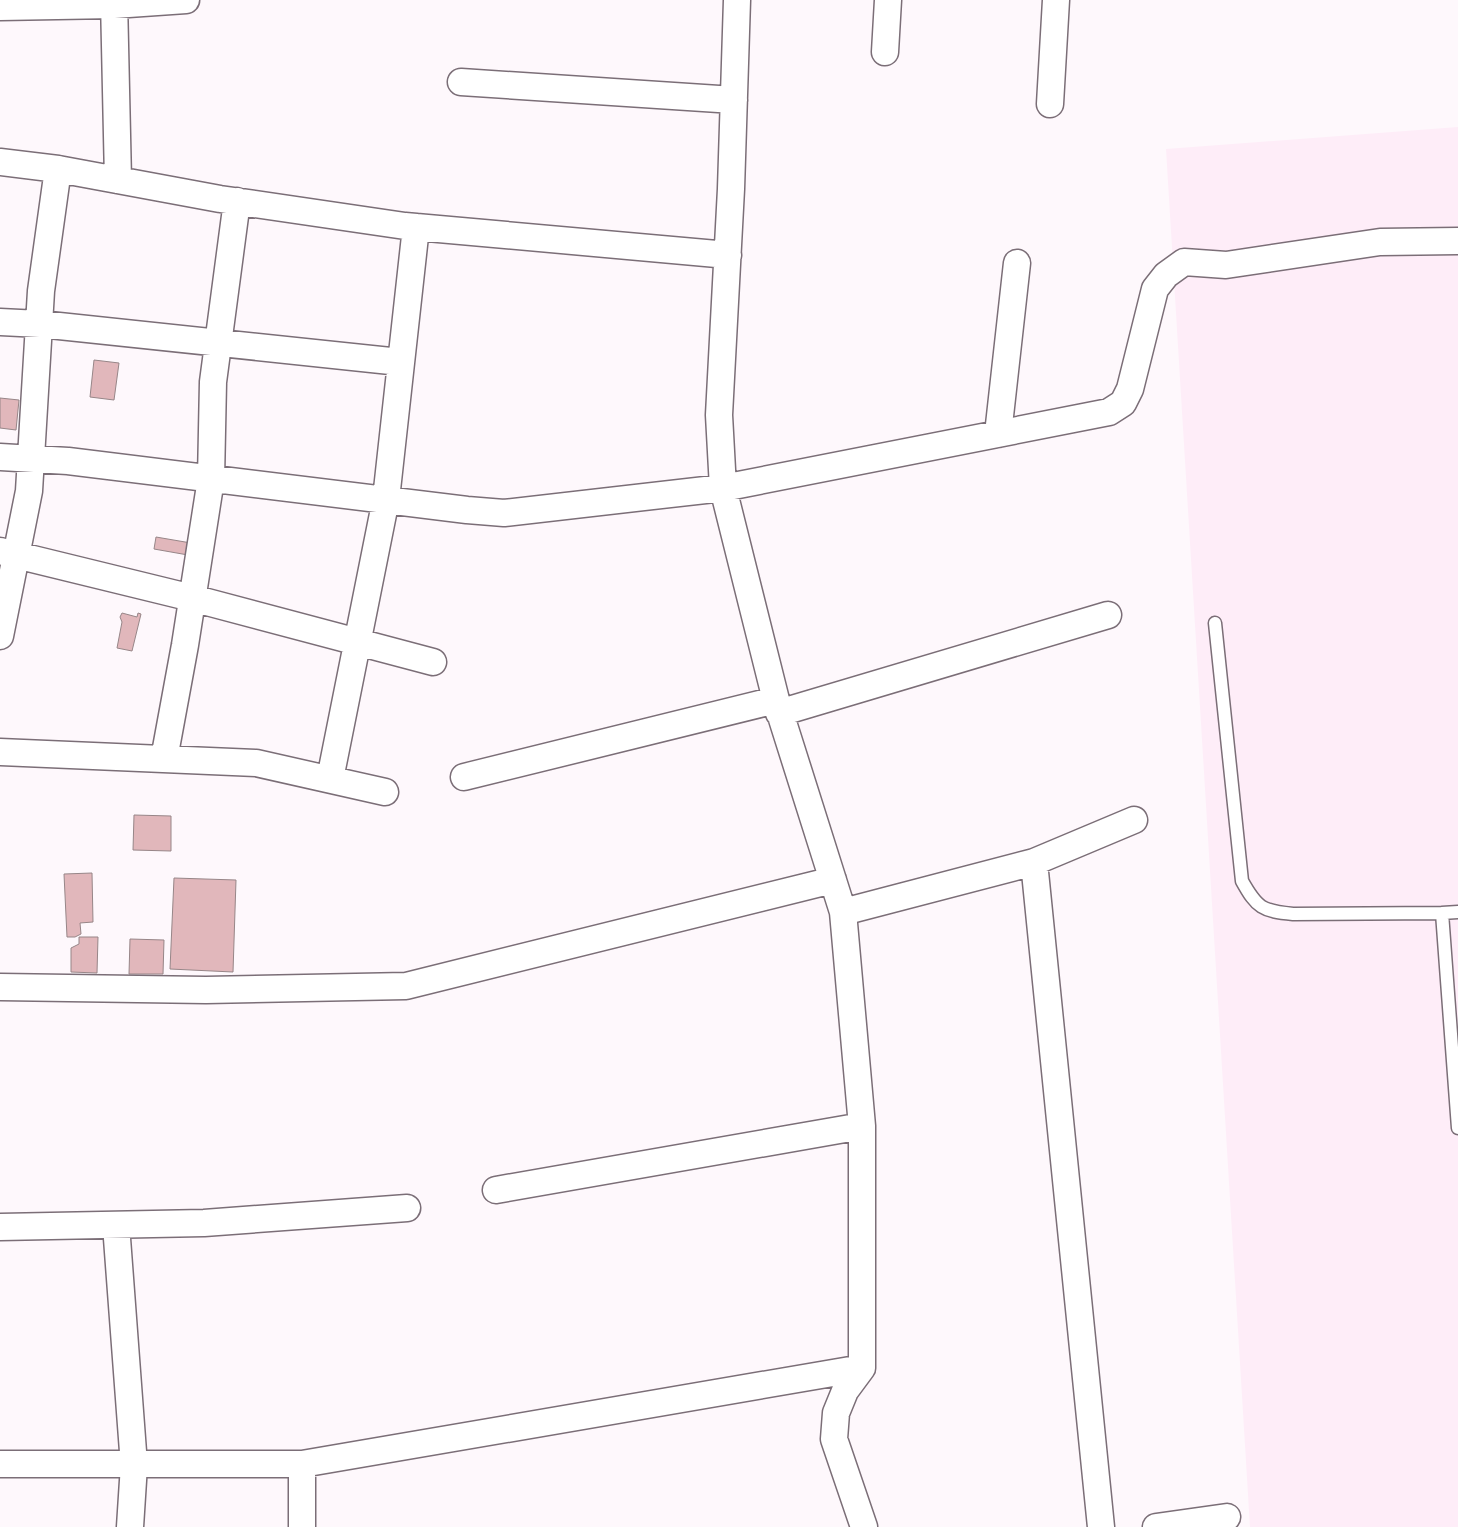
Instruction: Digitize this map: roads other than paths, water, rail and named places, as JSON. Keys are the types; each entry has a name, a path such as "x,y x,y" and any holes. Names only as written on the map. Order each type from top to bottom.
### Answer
{"street":[{"path":"0,7 186,0"},
{"path":"737,0 728,255 719,415 723,488 777,707 843,912 862,1126 862,1368 845,1391 836,1413 834,1439 864,1527"},
{"path":"885,52 888,0"},
{"path":"1050,104 1056,0"},
{"path":"114,3 118,180"},
{"path":"461,82 734,100"},
{"path":"0,162 58,169 238,201 416,227 728,255"},
{"path":"0,636 8,553 29,491 41,291 58,169"},
{"path":"164,760 211,480 213,382 238,201"},
{"path":"330,779 386,499 416,227"},
{"path":"0,457 68,461 211,480 504,513 723,488 1109,412 1123,403 1130,389 1155,289 1166,276 1184,262 1226,266 1380,242 1458,241"},
{"path":"998,434 1017,263"},
{"path":"0,322 40,324 400,362"},
{"path":"8,553 192,598 434,662"},
{"path":"464,777 777,707 1108,615"},
{"path":"0,752 256,763 386,792"},
{"path":"843,912 1034,862 1134,820"},
{"path":"1034,862 1101,1527"},
{"path":"0,987 206,990 406,986 833,880"},
{"path":"496,1190 862,1126"},
{"path":"0,1226 204,1223 407,1208"},
{"path":"116,1224 134,1464 130,1527"},
{"path":"0,1464 302,1464 862,1368"},
{"path":"302,1464 302,1527"},
{"path":"1156,1527 1227,1517"}],"lane":[{"path":"1215,623 1242,882 1254,902 1272,912 1293,914 1458,912"},
{"path":"1442,913 1458,1128"}]}
